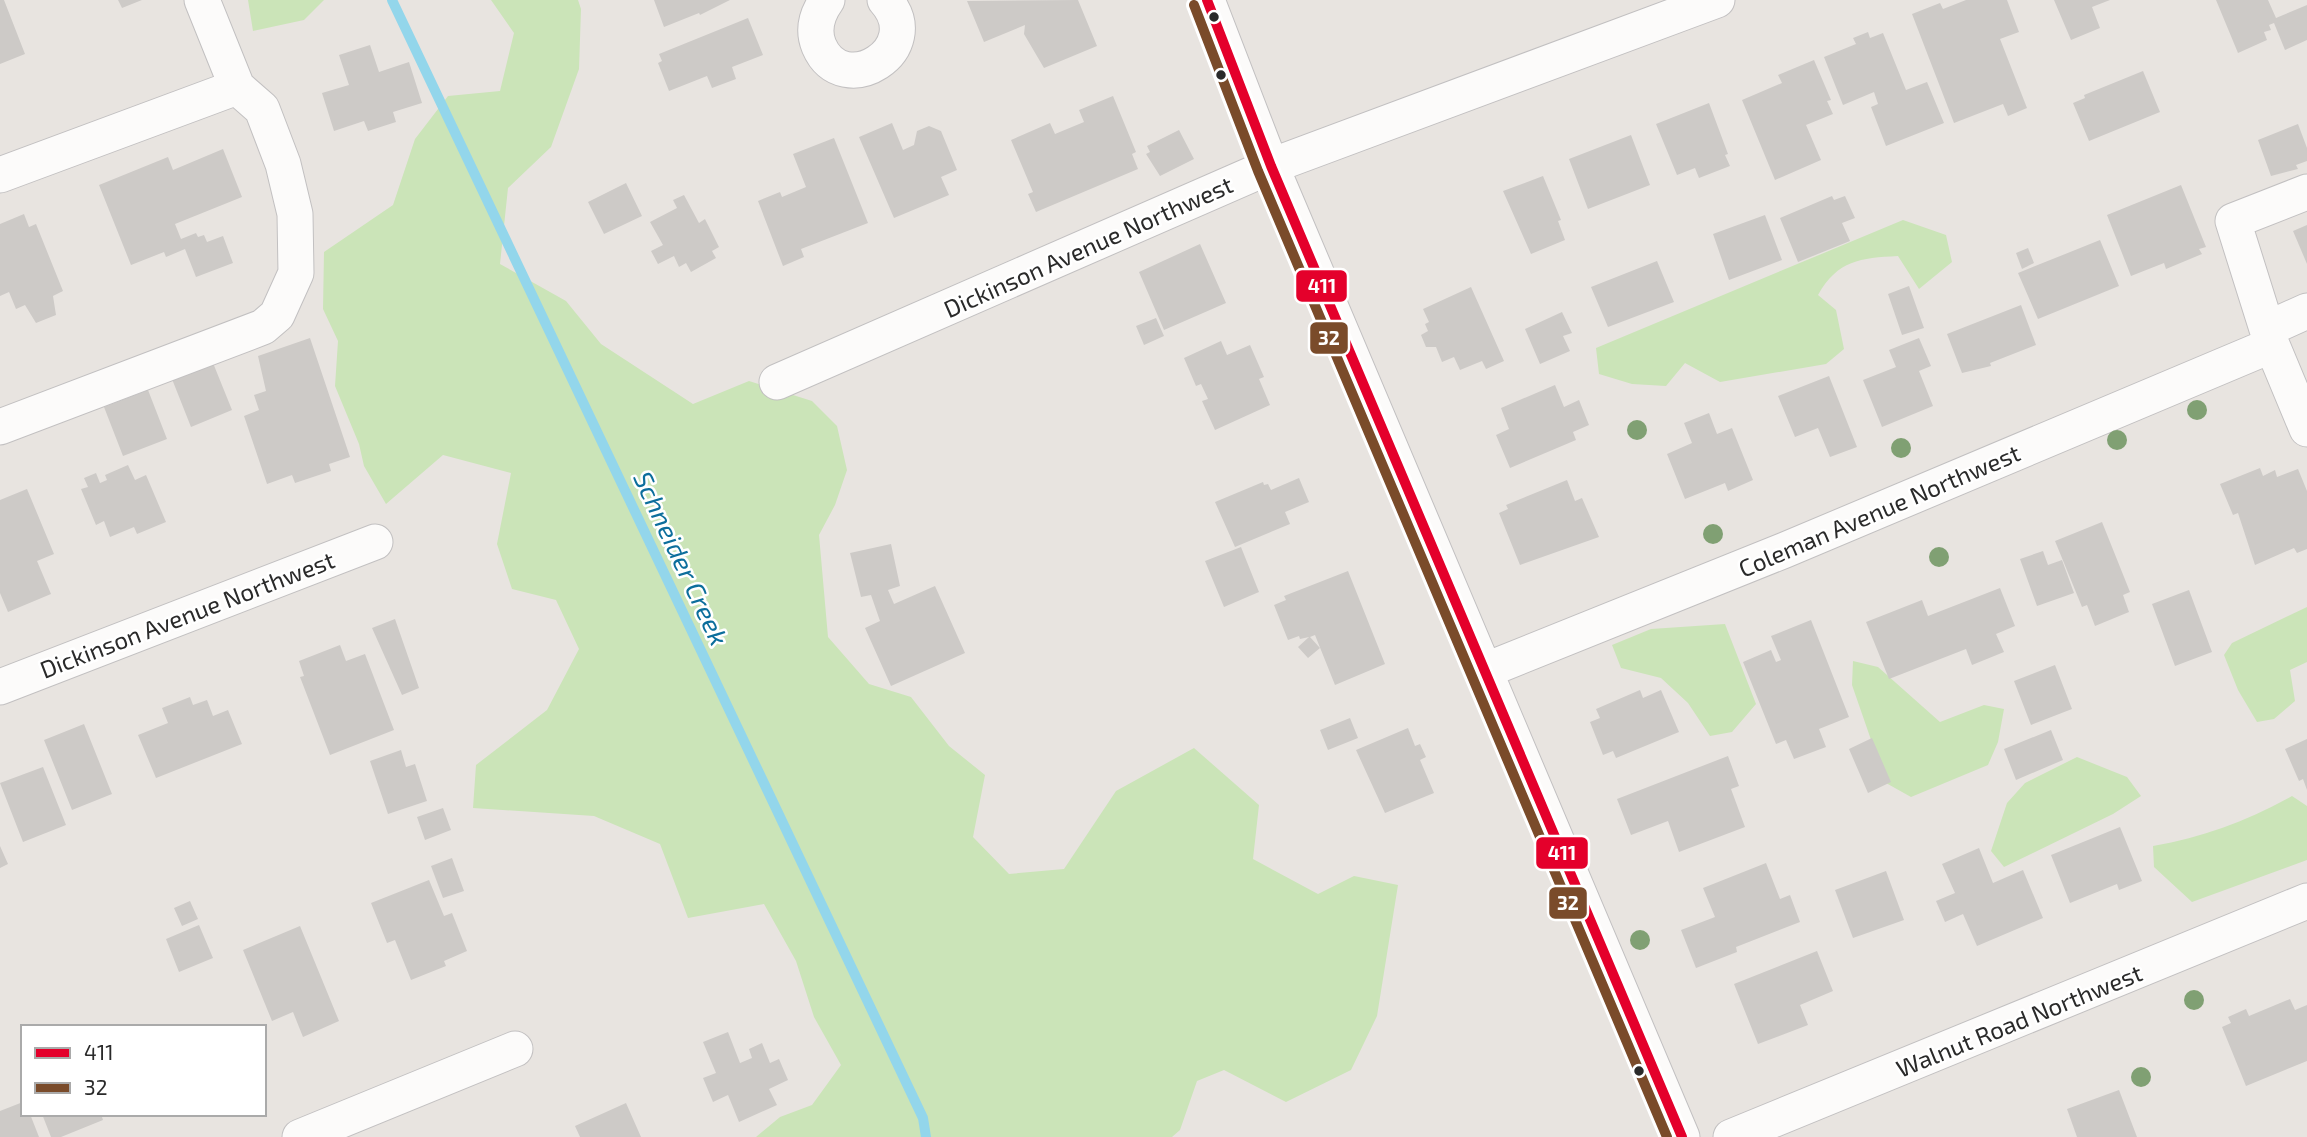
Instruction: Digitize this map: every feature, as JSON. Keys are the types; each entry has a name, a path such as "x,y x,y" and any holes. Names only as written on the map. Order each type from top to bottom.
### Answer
{"street":[{"path":"0,427 263,327 277,315 296,273 295,214 283,164 262,109 237,87 202,0"},
{"path":"827,0 815,23 821,50 842,68 856,70 881,61 896,39 894,14 885,0"},
{"path":"1207,0 1271,166 1682,1137"},
{"name":"Dickinson Avenue Northwest","path":"777,382 1271,166 1717,0"},
{"path":"0,175 237,87"},
{"path":"2307,192 2233,221 2270,337 2307,429"},
{"name":"Coleman Avenue Northwest","path":"1484,671 1798,545 2270,337 2307,311"},
{"name":"Dickinson Avenue Northwest","path":"0,687 375,542"},
{"name":"Walnut Road Northwest","path":"1731,1137 2307,901"},
{"path":"300,1137 515,1049"}],"green space":[{"path":"248,0 324,0 304,20 253,31"},
{"path":"491,0 578,0 581,9 579,69 551,147 508,188 500,264 566,301 601,344 693,404 749,381 812,401 837,426 847,470 835,505 819,535 828,637 869,684 911,697 949,746 985,775 973,837 1009,874 1064,869 1116,791 1194,748 1259,805 1253,859 1318,894 1354,876 1398,885 1377,1016 1351,1070 1286,1102 1224,1070 1197,1081 1180,1130 1172,1137 756,1137 780,1117 812,1105 841,1065 814,1017 796,961 764,904 688,918 660,844 594,816 473,808 476,765 547,710 579,649 556,600 512,589 497,544 511,473 443,455 386,504 364,466 359,444 335,386 338,341 323,309 324,252 393,205 415,139 448,96 500,91 514,33"},
{"path":"1903,220 1946,235 1952,262 1919,289 1898,256 1861,260 1834,274 1818,295 1836,310 1844,349 1826,364 1720,382 1685,363 1666,386 1632,384 1599,374 1596,348"},
{"path":"2307,607 2307,662 2290,670 2295,701 2274,719 2257,722 2238,690 2224,655 2232,643"},
{"path":"1725,624 1756,704 1732,732 1710,736 1688,703 1661,678 1621,668 1612,645 1651,629"},
{"path":"1853,661 1878,667 1940,722 1984,705 2004,709 1998,742 1988,765 1911,797 1886,783 1852,685"},
{"path":"2077,757 2127,777 2141,796 2113,814 2004,867 1991,851 2007,803 2025,783"},
{"path":"2292,796 2307,806 2307,860 2192,902 2154,867 2153,846 2225,827"}],"building":[{"path":"0,0 4,0 25,54 0,64"},
{"path":"118,0 142,0 122,8"},
{"path":"654,0 730,0 700,15 699,13 664,27"},
{"path":"1078,0 1097,46 1044,68 1024,34 1025,25 984,42 967,1"},
{"path":"1966,0 2007,0 2019,32 2000,39 2027,108 2008,116 2003,104 1954,123 1912,14 1940,3 1943,9"},
{"path":"2054,0 2110,0 2092,7 2100,28 2071,40"},
{"path":"2216,0 2268,0 2276,18 2307,5 2307,40 2285,50 2274,23 2269,25 2271,30 2264,32 2267,40 2238,53"},
{"path":"748,18 763,55 732,67 736,79 712,88 707,76 669,91 658,63 662,61 659,54"},
{"path":"1868,32 1870,38 1883,33 1906,90 1927,82 1944,123 1886,146 1871,107 1878,104 1874,92 1843,105 1824,57 1856,44 1853,38"},
{"path":"370,45 379,72 409,62 422,103 393,112 396,122 368,131 364,121 334,131 322,93 349,85 339,55"},
{"path":"1814,60 1831,100 1827,101 1833,114 1806,125 1821,160 1775,180 1742,100 1782,83 1778,75"},
{"path":"2143,71 2160,112 2089,141 2073,103 2085,98 2084,95"},
{"path":"1113,96 1136,152 1132,154 1138,169 1036,212 1028,194 1033,192 1011,140 1050,123 1055,134 1084,122 1079,110"},
{"path":"1709,103 1730,166 1699,178 1695,168 1677,175 1656,124"},
{"path":"892,123 903,150 914,145 917,131 929,126 941,131 957,170 941,177 949,195 894,218 859,137"},
{"path":"2298,124 2307,148 2307,161 2296,165 2298,169 2271,176 2258,140"},
{"path":"1179,130 1194,159 1160,176 1146,154 1150,152 1147,146"},
{"path":"1631,135 1650,185 1588,209 1569,159"},
{"path":"834,138 868,223 801,249 804,257 783,266 758,201 780,192 782,197 806,187 793,154"},
{"path":"223,149 242,197 175,224 181,239 196,233 198,237 204,235 207,242 223,236 233,263 196,277 185,249 166,257 164,252 131,265 99,185 168,157 173,170"},
{"path":"1543,176 1561,220 1558,221 1565,240 1531,254 1503,191"},
{"path":"626,183 642,216 604,234 588,202"},
{"path":"2181,185 2206,247 2199,249 2202,254 2166,269 2164,263 2131,276 2107,215"},
{"path":"684,195 699,223 705,219 719,247 712,251 716,258 691,272 686,263 679,267 674,256 658,264 651,251 663,245 650,222 677,208 673,200"},
{"path":"1832,196 1834,200 1845,196 1855,218 1842,223 1850,241 1798,262 1780,218"},
{"path":"24,214 29,227 36,224 63,291 53,296 56,315 36,323 25,305 16,309 9,292 0,296 0,224"},
{"path":"1765,215 1782,260 1729,280 1713,234"},
{"path":"2307,225 2307,264 2293,231"},
{"path":"2100,240 2119,286 2038,319 2018,273"},
{"path":"1200,244 1226,303 1164,330 1139,272"},
{"path":"2028,248 2034,263 2022,269 2016,253"},
{"path":"1657,261 1674,302 1608,327 1591,287"},
{"path":"1909,286 1924,328 1902,335 1888,294"},
{"path":"1471,287 1504,361 1486,369 1482,361 1460,370 1454,357 1442,362 1436,347 1426,347 1421,335 1428,331 1425,324 1429,322 1423,309"},
{"path":"2021,305 2036,345 1990,363 1991,366 1962,373 1947,334"},
{"path":"1562,312 1572,333 1563,336 1570,351 1540,364 1525,329"},
{"path":"1156,318 1164,336 1144,345 1136,326"},
{"path":"310,338 350,457 329,464 331,471 295,483 292,475 267,484 244,416 259,410 254,395 266,391 258,356"},
{"path":"1919,338 1931,366 1919,371 1933,406 1882,427 1863,380 1896,367 1889,350"},
{"path":"1221,341 1227,355 1250,345 1264,377 1259,379 1270,405 1215,430 1202,401 1208,399 1201,384 1196,386 1184,358"},
{"path":"211,358 232,410 191,427 170,374"},
{"path":"1829,376 1857,447 1830,457 1818,428 1795,437 1778,396"},
{"path":"1555,385 1564,407 1579,400 1589,425 1573,432 1576,440 1510,468 1496,435 1509,429 1501,408"},
{"path":"148,390 167,439 123,456 104,407"},
{"path":"1709,413 1717,434 1732,428 1753,480 1728,491 1725,483 1685,499 1667,454 1692,443 1684,423"},
{"path":"128,465 135,480 146,475 166,522 137,534 134,527 110,537 104,521 96,525 81,489 88,487 84,478 96,473 100,483 107,480 105,475"},
{"path":"2260,468 2263,476 2275,470 2277,477 2298,469 2307,491 2307,549 2297,553 2294,548 2255,565 2238,513 2233,515 2220,484"},
{"path":"1299,478 1309,502 1285,512 1290,524 1235,547 1215,502 1263,482 1264,485 1268,484 1271,490"},
{"path":"1567,480 1575,501 1582,498 1599,537 1520,565 1499,513 1508,509 1506,505"},
{"path":"27,489 54,554 37,561 51,594 8,612 0,593 0,500"},
{"path":"2102,522 2130,592 2123,595 2129,612 2095,626 2087,605 2082,607 2055,541"},
{"path":"891,544 900,586 888,590 894,604 935,586 965,653 891,686 865,628 880,621 871,595 861,597 850,553"},
{"path":"1241,547 1259,592 1224,607 1205,561"},
{"path":"2043,551 2048,565 2062,560 2074,593 2037,606 2020,559"},
{"path":"1348,571 1385,664 1335,685 1315,635 1310,637 1320,648 1308,658 1298,647 1309,637 1300,639 1299,636 1288,640 1274,605 1286,600 1284,596"},
{"path":"2000,588 2015,626 1996,634 2004,652 1972,665 1966,649 1889,679 1866,622 1922,600 1928,616"},
{"path":"2189,590 2212,652 2175,666 2152,604"},
{"path":"395,619 419,688 402,695 372,628"},
{"path":"1811,620 1849,717 1819,729 1826,747 1794,759 1786,740 1776,744 1743,662 1771,650 1776,662 1781,660 1771,636"},
{"path":"340,645 346,661 365,654 394,730 330,755 300,677 304,676 299,661"},
{"path":"2055,665 2072,709 2031,725 2014,681"},
{"path":"1640,690 1643,698 1661,690 1679,732 1616,758 1613,751 1603,755 1590,722 1600,718 1596,709"},
{"path":"190,697 193,705 207,700 213,716 228,710 242,744 156,778 138,735 168,723 162,708"},
{"path":"1350,718 1358,738 1328,750 1320,730"},
{"path":"84,724 112,794 72,810 44,740"},
{"path":"1408,728 1415,746 1420,744 1426,757 1420,760 1434,793 1385,813 1356,750"},
{"path":"2051,730 2063,760 2016,780 2004,749"},
{"path":"1872,738 1891,782 1868,793 1849,749"},
{"path":"2307,739 2307,790 2303,779 2299,781 2285,749"},
{"path":"401,750 406,767 415,764 427,801 388,814 370,761"},
{"path":"1728,756 1739,786 1731,789 1745,827 1679,852 1668,821 1631,835 1617,799"},
{"path":"43,767 66,825 23,842 0,783"},
{"path":"443,808 451,830 425,840 417,817"},
{"path":"2120,827 2142,881 2119,890 2117,884 2070,903 2051,855"},
{"path":"0,846 8,864 0,868"},
{"path":"1979,848 1993,883 2023,870 2043,918 1977,946 1963,914 1945,922 1936,901 1955,893 1942,864"},
{"path":"452,858 464,891 443,898 431,866"},
{"path":"1766,863 1780,899 1790,895 1800,922 1736,947 1737,952 1696,968 1681,930 1715,917 1703,888"},
{"path":"1886,871 1904,920 1853,938 1835,890"},
{"path":"429,880 444,916 452,913 467,951 444,961 446,966 411,980 395,940 387,943 371,903"},
{"path":"190,901 198,919 182,926 174,908"},
{"path":"199,925 213,958 179,972 166,939"},
{"path":"300,926 339,1021 303,1037 293,1012 272,1021 243,950"},
{"path":"1817,951 1833,991 1800,1005 1808,1025 1758,1044 1734,984"},
{"path":"2290,999 2295,1010 2307,1005 2307,1061 2246,1086 2222,1027 2231,1023 2228,1017 2246,1009 2249,1016"},
{"path":"728,1032 740,1063 752,1058 749,1049 762,1043 770,1063 779,1059 788,1080 769,1089 777,1105 739,1122 728,1095 713,1102 703,1078 716,1073 703,1042"},
{"path":"2119,1090 2137,1137 2077,1137 2067,1109"},
{"path":"21,1103 21,1116 31,1116 39,1137 0,1137 0,1111"},
{"path":"626,1103 641,1137 580,1137 575,1126"},
{"path":"43,1116 102,1116 103,1120 61,1137 51,1137"}],"waterway":[{"name":"Schneider Creek","path":"392,0 923,1118 926,1137"}],"transit line":[{"name":"411","path":"1207,0 1271,166 1682,1137"},
{"name":"32","path":"1194,5 1258,171 1667,1137"}]}
